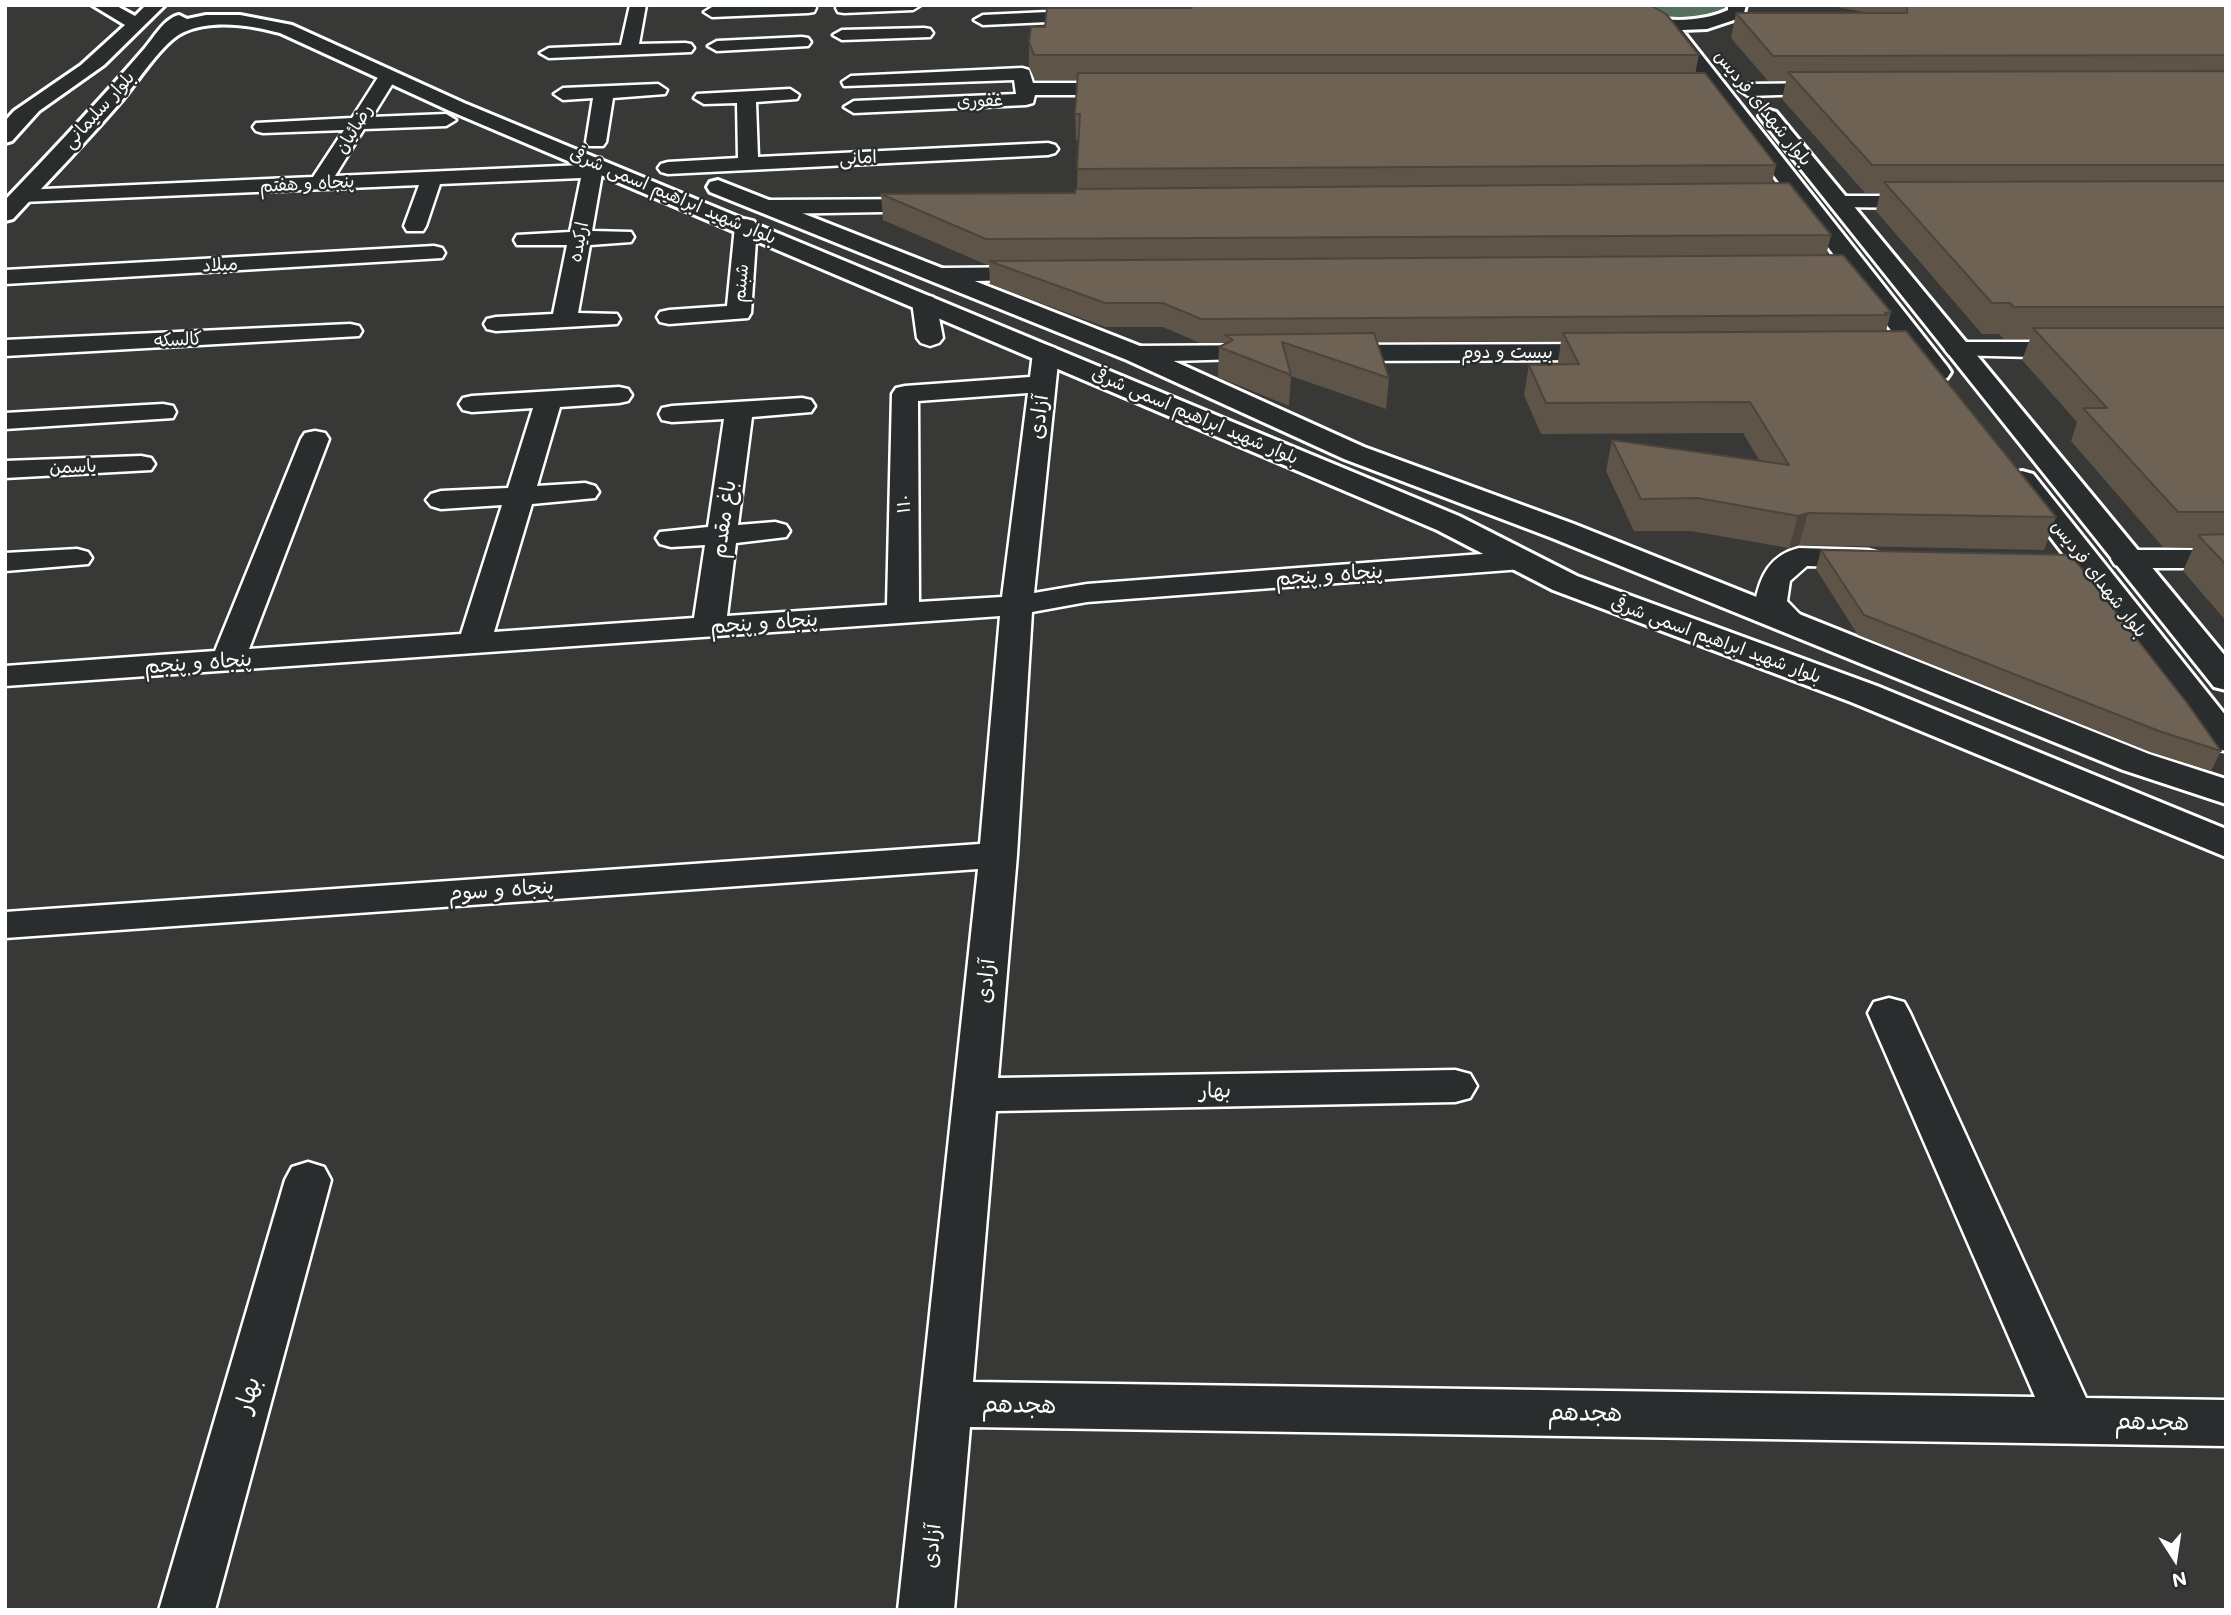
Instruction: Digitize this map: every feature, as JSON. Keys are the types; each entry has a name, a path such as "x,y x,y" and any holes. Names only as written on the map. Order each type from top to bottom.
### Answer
{"main road":[{"path":"100,5 137,24"},
{"name":"بلوار سلیمانی","path":"5,138 13,125 30,108 87,69 156,5"},
{"name":"بلوار سلیمانی","path":"5,214 114,97 191,5"},
{"path":"231,5 230,10 275,14"},
{"path":"1600,5 1622,16 1661,23 1703,23 1730,18 1737,13 1737,5"},
{"name":"بلوار شهید ابراهیم اسمی شرقی","path":"163,37 171,30 209,21 242,20 275,14 337,34 594,158 924,302 1044,369 1448,523 1565,583 1864,694 2226,844"},
{"name":"بلوار شهید ابراهیم اسمی شرقی","path":"275,14 389,75 594,158 668,168 771,207 1136,354 1354,453 1563,531 1668,576 2136,762 2226,792"},
{"name":"بلوار شهدای فردیس","path":"1661,23 1676,34 1704,89 1803,201 1954,394"},
{"name":"بلوار شهدای فردیس","path":"1703,23 1703,34 2226,680"},
{"name":"بلوار شهدای فردیس","path":"2003,456 2226,740"},
{"path":"1522,560 1565,552 1568,545 1563,531"},
{"path":"1618,604 1601,588 1607,576 1630,571 1668,576"}],"street":[{"path":"629,50 627,29 638,5"},
{"path":"844,8 913,5"},
{"path":"984,20 1048,16 1100,5"},
{"path":"886,34 887,6"},
{"path":"712,12 754,8 808,8"},
{"path":"750,44 754,8"},
{"path":"627,29 656,28"},
{"path":"842,35 925,33"},
{"path":"717,46 802,42"},
{"path":"549,53 685,48"},
{"path":"851,82 1022,74 1024,89 1149,89"},
{"name":"رضائیان","path":"320,183 389,75"},
{"path":"922,78 933,142"},
{"name":"غفوری","path":"925,103 1026,99 1024,89"},
{"path":"1748,89 1848,89"},
{"path":"563,94 658,90"},
{"name":"ارکیده","path":"564,321 604,92"},
{"path":"704,98 790,95"},
{"path":"746,96 748,164"},
{"path":"346,102 373,101"},
{"path":"854,107 925,103"},
{"path":"599,114 623,113"},
{"path":"263,127 446,120"},
{"name":"امانی","path":"668,168 748,164 933,142 1048,149"},
{"name":"پنجاه و هفتم","path":"22,196 432,178 594,158"},
{"path":"415,226 432,178"},
{"path":"1776,201 1803,201"},
{"path":"1840,202 1955,202"},
{"path":"771,207 952,206"},
{"name":"شبنم","path":"669,317 738,313 746,226"},
{"path":"525,240 623,237"},
{"name":"میلاد","path":"5,276 434,253"},
{"path":"1830,271 1858,271"},
{"path":"942,275 1067,274"},
{"path":"924,302 930,338"},
{"path":"496,324 608,318"},
{"name":"کالسکه","path":"5,348 350,331"},
{"path":"1958,350 2104,349"},
{"path":"1891,351 1921,351"},
{"name":"بیست و دوم","path":"1136,354 1626,352"},
{"name":"۱۱۰","path":"903,613 905,394 1044,369"},
{"name":"آزادی","path":"926,1610 998,855 1017,605 1044,369"},
{"path":"472,404 619,395"},
{"path":"474,643 549,400"},
{"path":"672,414 802,407"},
{"name":"باغ مقدم","path":"709,627 739,410"},
{"path":"5,421 163,412"},
{"path":"44,468 81,416"},
{"path":"228,661 315,439"},
{"name":"یاسمن","path":"5,470 141,464"},
{"path":"441,500 585,492"},
{"path":"671,538 775,531"},
{"path":"1795,626 1771,603 1775,578 1799,557 1899,561"},
{"path":"5,562 77,558"},
{"path":"2126,559 2226,559"},
{"name":"پنجاه و پنجم","path":"5,676 1017,605 1087,593 1522,560"},
{"path":"2054,561 2068,562 2091,571"},
{"name":"پنجاه و سوم","path":"5,925 998,855"},
{"path":"1889,1013 2071,1421"},
{"name":"بهار","path":"975,1095 1455,1086"},
{"name":"بهار","path":"187,1610 308,1180"},
{"name":"هجدهم","path":"945,1404 2226,1423"}],"green space":[{"path":"1609,5 1729,5 1729,13 1682,20 1640,14"}],"building":[{"path":"1183,5 1644,5 1652,6 1666,14 1699,55 1034,55 1029,42 1031,27 1045,27 1047,8 1192,8"},
{"path":"1907,5 2226,5 2226,55 1773,56 1736,13 1907,13"},
{"path":"2226,71 2226,165 1872,165 1788,72"},
{"path":"1078,73 1705,73 1776,165 1077,169 1080,114 1075,114"},
{"path":"2226,181 2226,307 2014,307 2010,303 1992,303 1884,182"},
{"path":"1789,183 1831,235 986,239 881,194 1075,193 1076,189"},
{"path":"1843,255 1891,312 1885,313 1887,315 1201,319 1163,303 1105,303 989,261"},
{"path":"2033,328 2226,328 2226,512 2178,512 2083,408 2107,408"},
{"path":"1906,331 2056,517 1808,513 1798,516 1698,498 1641,499 1612,440 1789,465 1750,402 1546,403 1529,365 1579,364 1563,333"},
{"path":"1374,333 1389,378 1282,342 1291,375 1219,347 1233,340 1225,335"},
{"path":"2226,534 2226,565 2198,535"},
{"path":"1821,550 2071,555 2187,703 2221,751 2159,731 1864,615"}]}
